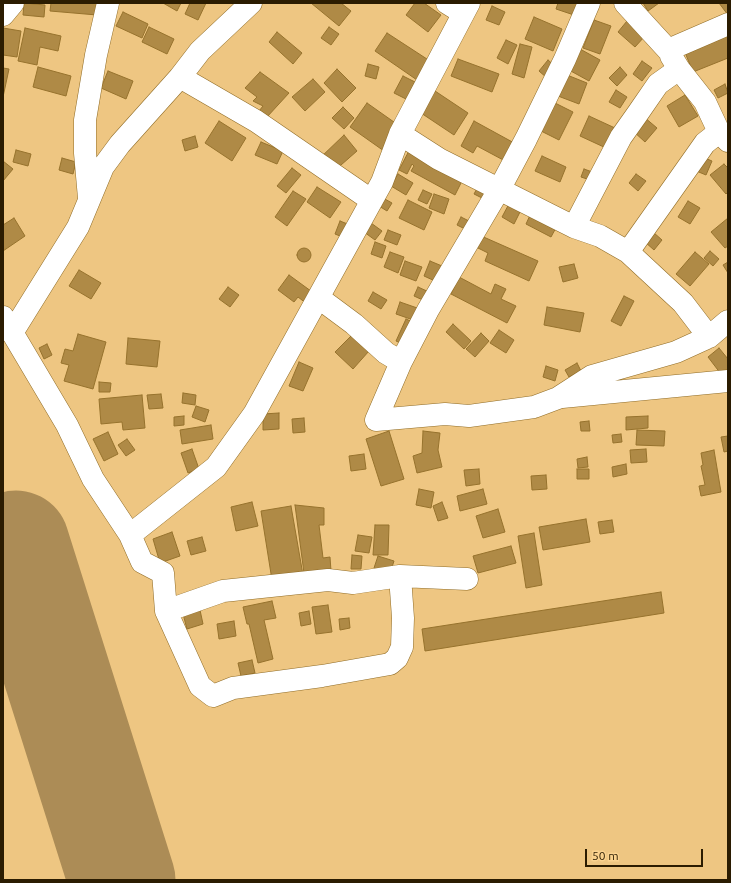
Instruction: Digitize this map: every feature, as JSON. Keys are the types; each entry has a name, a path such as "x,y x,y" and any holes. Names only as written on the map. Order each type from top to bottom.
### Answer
{"street":[{"path":"3,15 13,3"},
{"path":"90,203 85,153 85,120 96,55 108,3"},
{"path":"251,3 200,51 120,144 103,167 90,203 78,227 8,325 67,425 93,479 130,535 142,562 163,573 166,611 200,686 213,696 233,688 322,676 390,664 397,658 402,647 403,618 400,576"},
{"path":"589,3 566,59 500,188 460,255 401,362 376,420 445,414 469,416 534,407 558,398 592,376 676,352 709,337 728,321"},
{"path":"625,3 668,50 679,69 705,102 724,136 705,143 628,252"},
{"path":"130,535 216,467 254,414 319,298 370,200 382,182 400,134 460,6"},
{"path":"668,50 728,24"},
{"path":"574,227 621,137 658,84 679,69"},
{"path":"180,76 256,121 370,200"},
{"path":"400,134 439,160 500,188 574,227 600,236 628,252 683,303 709,337"},
{"path":"319,298 354,324 386,353 401,362"},
{"path":"558,398 728,382"},
{"path":"166,611 223,591 328,580 353,583 400,576 467,579"}],"building":[{"path":"24,3 45,5 44,17 23,15"},
{"path":"51,3 98,3 97,15 50,11"},
{"path":"163,3 181,3 177,11"},
{"path":"190,3 206,3 198,20 185,14"},
{"path":"311,3 341,3 351,11 339,26"},
{"path":"415,3 424,3 441,15 428,32 406,15"},
{"path":"558,3 578,3 574,15 556,9"},
{"path":"643,3 659,3 648,11"},
{"path":"719,3 728,3 728,15"},
{"path":"492,6 505,12 499,25 486,20"},
{"path":"123,12 148,24 142,38 116,26"},
{"path":"534,17 562,29 553,51 525,39"},
{"path":"594,20 611,26 600,54 583,48"},
{"path":"627,21 645,36 635,47 618,32"},
{"path":"149,27 174,39 167,54 142,42"},
{"path":"329,27 339,34 331,45 321,38"},
{"path":"3,28 21,31 17,57 3,55"},
{"path":"25,28 61,36 58,51 40,47 37,65 18,61"},
{"path":"277,32 302,53 293,64 269,42"},
{"path":"387,33 430,61 417,80 375,51"},
{"path":"728,33 728,58 693,72 684,50"},
{"path":"506,40 517,45 508,64 497,58"},
{"path":"520,44 532,47 524,78 512,74"},
{"path":"580,49 600,60 589,81 569,70"},
{"path":"458,59 499,74 492,92 451,76"},
{"path":"548,60 556,67 547,78 539,71"},
{"path":"642,61 652,68 642,81 633,74"},
{"path":"368,64 379,67 376,79 365,76"},
{"path":"38,67 71,76 66,96 33,87"},
{"path":"620,67 627,75 617,86 609,78"},
{"path":"3,68 9,69 3,97"},
{"path":"337,69 356,88 342,102 324,83"},
{"path":"108,71 133,81 126,99 101,88"},
{"path":"260,72 289,93 267,117 259,111 263,106 253,101 257,97 245,88"},
{"path":"567,75 587,83 579,104 558,96"},
{"path":"403,76 415,82 406,99 394,93"},
{"path":"313,79 325,92 305,111 292,97"},
{"path":"725,84 728,93 718,98 714,90"},
{"path":"616,90 627,97 620,108 609,102"},
{"path":"435,91 468,113 454,135 421,113"},
{"path":"685,95 698,116 679,127 667,106"},
{"path":"553,102 573,112 559,140 539,130"},
{"path":"367,103 401,127 384,151 350,127"},
{"path":"343,107 354,118 344,129 332,118"},
{"path":"589,116 615,128 606,148 580,136"},
{"path":"644,117 657,128 645,142 633,131"},
{"path":"219,121 246,138 232,161 205,143"},
{"path":"474,121 516,144 507,162 477,146 473,153 461,146"},
{"path":"344,135 357,151 333,172 320,158"},
{"path":"195,136 198,147 185,151 182,140"},
{"path":"261,142 283,151 277,164 255,155"},
{"path":"411,147 465,175 455,195 411,171 414,166 412,164 407,174 399,170"},
{"path":"16,150 31,154 28,166 13,162"},
{"path":"542,156 566,167 560,182 535,171"},
{"path":"700,156 712,161 706,175 694,170"},
{"path":"62,158 76,162 73,174 59,170"},
{"path":"3,161 13,169 3,181"},
{"path":"724,164 728,168 728,192 726,194 710,175"},
{"path":"292,168 301,175 286,193 277,186"},
{"path":"584,169 595,173 593,181 581,177"},
{"path":"398,174 413,183 406,195 391,186"},
{"path":"636,174 646,181 638,191 629,183"},
{"path":"480,183 490,188 484,199 474,194"},
{"path":"317,187 341,202 330,218 307,202"},
{"path":"423,190 432,194 427,204 418,200"},
{"path":"293,191 306,199 287,226 275,217"},
{"path":"434,194 449,199 444,214 429,208"},
{"path":"383,198 392,203 387,211 379,206"},
{"path":"408,200 432,212 424,230 399,218"},
{"path":"688,201 700,208 690,224 678,217"},
{"path":"510,202 522,208 514,224 502,217"},
{"path":"532,211 558,224 551,237 526,224"},
{"path":"461,217 471,222 467,230 457,225"},
{"path":"14,218 25,236 3,251 3,225"},
{"path":"728,218 728,246 725,248 711,232"},
{"path":"340,221 350,225 345,238 335,234"},
{"path":"371,223 382,231 375,240 364,232"},
{"path":"388,230 401,235 397,245 384,240"},
{"path":"653,232 662,240 654,250 645,242"},
{"path":"479,235 538,261 529,281 485,261 488,253 474,246"},
{"path":"375,242 386,246 382,258 371,254"},
{"path":"304,248 309,250 311,255 309,260 304,262 299,260 297,255 299,250"},
{"path":"710,251 719,259 713,266 704,258"},
{"path":"390,252 404,257 398,273 384,267"},
{"path":"695,252 709,264 690,286 676,274"},
{"path":"405,261 422,267 416,281 400,275"},
{"path":"430,261 442,266 435,281 424,276"},
{"path":"728,262 728,273 723,265"},
{"path":"574,264 578,278 563,282 559,267"},
{"path":"79,270 101,283 91,299 69,286"},
{"path":"289,275 315,294 307,304 298,297 294,302 278,290"},
{"path":"459,277 491,294 495,284 506,289 501,299 516,306 507,323 451,294"},
{"path":"228,287 239,295 230,307 219,299"},
{"path":"418,287 429,292 425,301 414,296"},
{"path":"373,292 387,300 381,309 368,301"},
{"path":"624,296 634,301 621,326 611,321"},
{"path":"400,302 423,310 419,322 396,314"},
{"path":"547,307 584,313 580,332 544,325"},
{"path":"406,319 417,324 407,346 396,341"},
{"path":"453,324 471,341 464,349 446,332"},
{"path":"499,330 514,340 506,353 490,343"},
{"path":"481,333 489,341 475,357 466,349"},
{"path":"78,334 106,342 93,389 64,381 69,365 61,363 65,349 73,351"},
{"path":"352,335 369,351 353,369 335,352"},
{"path":"128,338 160,341 157,367 126,364"},
{"path":"47,344 52,355 44,359 39,348"},
{"path":"719,348 728,359 728,375 724,378 708,357"},
{"path":"299,362 313,368 303,391 289,386"},
{"path":"577,363 581,371 569,377 565,370"},
{"path":"546,366 558,370 555,381 543,377"},
{"path":"99,382 111,383 110,392 99,392"},
{"path":"183,393 196,395 195,405 182,403"},
{"path":"161,394 163,408 149,409 147,395"},
{"path":"142,395 145,428 123,430 122,422 101,424 99,399"},
{"path":"196,406 209,410 205,422 192,417"},
{"path":"279,413 279,429 263,430 263,414"},
{"path":"184,416 184,425 174,426 174,417"},
{"path":"648,416 648,428 626,430 626,417"},
{"path":"304,418 305,432 293,433 292,419"},
{"path":"589,421 590,431 581,431 580,422"},
{"path":"211,425 213,439 182,444 180,430"},
{"path":"637,430 665,431 664,446 636,445"},
{"path":"389,431 404,479 381,486 366,439"},
{"path":"423,431 440,433 438,450 442,467 417,473 413,456 422,453"},
{"path":"108,432 118,454 104,461 93,439"},
{"path":"621,434 622,442 613,443 612,435"},
{"path":"728,436 728,451 724,452 721,437"},
{"path":"127,439 135,450 126,456 118,445"},
{"path":"192,449 199,469 188,473 181,453"},
{"path":"646,449 647,462 631,463 630,450"},
{"path":"714,450 721,492 701,496 699,486 705,485 701,466 703,465 701,453"},
{"path":"364,454 366,469 351,471 349,456"},
{"path":"587,457 588,467 578,468 577,459"},
{"path":"626,464 627,474 613,477 612,467"},
{"path":"479,469 480,484 466,486 464,470"},
{"path":"577,469 589,469 589,479 577,479"},
{"path":"546,475 547,489 532,490 531,476"},
{"path":"419,489 434,492 431,508 416,505"},
{"path":"483,489 487,504 460,511 457,496"},
{"path":"252,502 258,526 236,531 231,507"},
{"path":"442,502 448,518 438,521 433,506"},
{"path":"295,505 324,508 324,525 319,525 323,558 330,557 331,571 304,573"},
{"path":"291,506 303,575 272,580 261,511"},
{"path":"498,509 505,532 483,538 476,516"},
{"path":"586,519 590,542 543,550 539,527"},
{"path":"612,520 614,532 600,534 598,522"},
{"path":"375,525 389,525 388,555 373,555"},
{"path":"172,532 180,556 160,563 153,539"},
{"path":"534,533 542,585 526,588 518,536"},
{"path":"358,535 372,537 369,553 355,551"},
{"path":"202,537 206,551 191,555 187,541"},
{"path":"511,546 516,563 478,573 473,556"},
{"path":"352,555 362,556 361,569 351,569"},
{"path":"378,556 394,561 390,573 374,568"},
{"path":"661,592 664,613 425,651 422,629"},
{"path":"272,601 276,618 264,620 273,659 258,663 249,624 247,624 243,607"},
{"path":"328,605 332,632 316,634 312,607"},
{"path":"200,610 203,624 187,629 183,614"},
{"path":"309,611 311,624 301,626 299,613"},
{"path":"349,618 350,628 340,630 339,619"},
{"path":"234,621 236,636 219,639 217,624"},
{"path":"252,660 255,673 241,676 238,663"}],"runway":[{"path":"16,544 122,880"}]}
